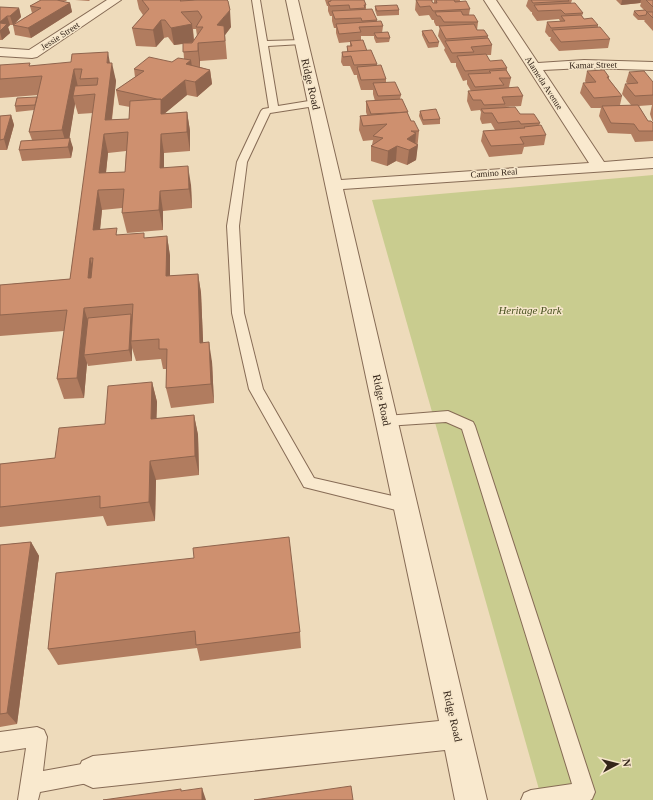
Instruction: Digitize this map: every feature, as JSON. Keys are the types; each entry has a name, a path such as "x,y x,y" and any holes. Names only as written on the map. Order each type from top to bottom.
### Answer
{"street":[{"name":"Jessie Street","path":"0,52 32,54 115,0"},
{"name":"Ridge Road","path":"292,0 471,800"},
{"name":"Alameda Avenue","path":"490,0 599,166"},
{"name":"Kamar Street","path":"533,67 584,64 653,66"},
{"name":"Camino Real","path":"334,184 653,162"},
{"path":"93,772 457,734"}],"lane":[{"path":"256,0 274,110"},
{"path":"263,44 302,42"},
{"path":"315,103 266,111 242,162 233,226 238,313 256,389 309,483 404,505"},
{"path":"386,421 448,416 468,426 585,792 531,800"},
{"path":"0,742 37,737 30,791 93,772"}],"green space":[{"name":"Heritage Park","path":"653,175 653,800 542,800 372,200"}],"building":[{"path":"41,0 57,0 70,3 28,28 13,25 41,8 30,6"},
{"path":"142,0 227,0 230,10 217,25 224,26 225,41 198,43 198,51 183,52 183,43 192,43 203,27 196,27 202,17 198,11 181,12 192,24 171,28 165,20 161,20 153,30 132,28 149,9"},
{"path":"331,0 364,0 366,5 364,5 365,8 350,9 349,5 330,6 328,2"},
{"path":"416,0 431,0 433,3 437,3 436,0 454,0 455,2 466,1 470,9 433,11 430,6 420,7"},
{"path":"531,0 568,0 569,1 533,3"},
{"path":"646,0 653,0 653,7"},
{"path":"575,3 583,13 565,14 561,10 538,11 534,5"},
{"path":"397,5 399,10 377,11 375,6"},
{"path":"0,7 19,8 0,22"},
{"path":"372,9 377,20 362,21 361,18 335,19 332,11"},
{"path":"645,10 647,12 646,15 639,16 634,11"},
{"path":"461,11 463,15 474,15 478,22 444,22 435,12"},
{"path":"647,12 653,12 653,18"},
{"path":"581,15 584,19 592,18 598,25 551,28 547,22 565,21 561,16"},
{"path":"381,21 383,26 359,27 361,32 339,34 336,24"},
{"path":"0,23 7,24 0,31"},
{"path":"474,24 477,30 484,30 488,36 446,39 439,26"},
{"path":"600,27 610,39 561,42 552,30"},
{"path":"432,30 439,42 429,43 422,31"},
{"path":"388,32 390,38 377,38 374,33"},
{"path":"488,38 492,45 471,47 474,52 452,53 445,41"},
{"path":"363,40 367,51 348,52 347,46 352,46 350,41"},
{"path":"371,50 377,64 354,65 351,56 343,57 342,52"},
{"path":"108,52 107,63 112,63 105,120 129,119 130,101 161,99 161,114 187,112 187,132 161,134 160,168 188,166 189,189 160,191 159,210 122,213 124,189 98,190 93,230 117,228 116,235 144,233 144,238 167,236 166,276 198,274 200,343 209,342 211,384 166,388 167,349 159,349 159,339 131,341 133,304 84,308 77,378 57,379 67,310 0,315 0,285 70,279 95,94 73,96 75,86 97,85 98,78 80,79 82,69 74,69 62,130 29,132 42,76 0,79 0,65 30,63 29,66 71,62 72,54","holes":["128,132 125,172 99,173 104,134","90,258 93,258 91,278 88,278"]},
{"path":"486,54 490,61 502,60 507,68 465,71 457,56"},
{"path":"149,57 172,62 178,58 191,60 186,64 210,70 195,82 185,80 161,100 116,90 144,71 134,69"},
{"path":"381,65 386,79 361,80 357,67"},
{"path":"506,70 511,78 499,78 504,85 475,87 468,74 491,73 489,71"},
{"path":"604,70 609,77 607,77 622,96 594,98 583,83 596,82 587,71"},
{"path":"644,71 653,82 653,95 635,96 625,84 638,83 629,72"},
{"path":"395,82 401,95 378,96 373,83"},
{"path":"518,87 523,96 502,97 505,104 484,105 481,100 473,100 468,91"},
{"path":"37,97 35,105 15,106 17,98"},
{"path":"402,99 408,112 371,114 366,101"},
{"path":"638,105 648,121 653,123 653,131 639,131 634,124 611,123 602,106"},
{"path":"515,107 520,114 534,114 540,123 521,124 519,121 498,123 492,113 484,113 481,109"},
{"path":"436,109 440,119 423,120 420,111"},
{"path":"407,112 411,121 414,121 419,131 411,131 416,133 407,139 418,145 409,150 397,146 388,151 371,146 383,138 373,136 387,124 363,126 360,116"},
{"path":"11,115 4,139 0,140 0,116"},
{"path":"541,125 546,135 520,137 524,144 491,146 483,131 525,128 524,127"},
{"path":"70,138 68,147 19,150 21,141"},
{"path":"131,314 129,350 84,355 88,318"},
{"path":"152,382 151,419 194,415 195,456 150,461 149,502 100,508 100,496 0,507 0,464 55,458 59,428 105,424 108,386"},
{"path":"289,537 300,632 196,645 195,631 48,649 56,573 194,558 193,548"},
{"path":"31,542 7,713 0,714 0,545"},
{"path":"351,786 353,800 254,800"},
{"path":"202,788 202,800 103,800 181,789 181,791"}]}
